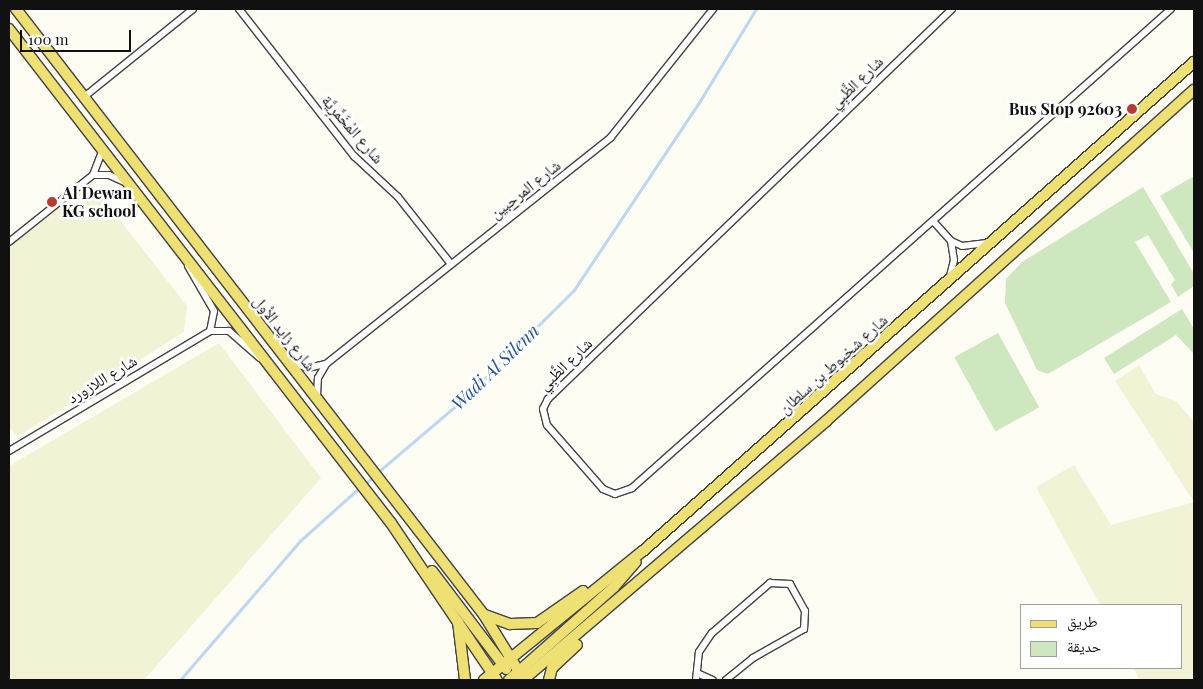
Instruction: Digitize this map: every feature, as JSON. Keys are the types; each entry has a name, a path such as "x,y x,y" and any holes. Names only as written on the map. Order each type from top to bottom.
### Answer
{"main road":[{"name":"شارع زايد الأول","path":"16,9 484,615 512,658 506,675"},
{"name":"شارع زايد الأول","path":"9,29 391,523 456,614 506,675"},
{"name":"شارع شخبوط بن سلطان","path":"512,658 644,551 1194,62"},
{"path":"421,564 442,582 506,675 523,680 592,624 1194,90"},
{"path":"484,615 510,624 542,622 644,551"},
{"path":"484,680 506,675 614,588 644,551"},
{"path":"456,614 465,680"},
{"path":"549,680 552,668 592,624"}],"street":[{"path":"84,97 193,9"},
{"name":"شارع المْخَمَّرِيَّة","path":"239,9 354,156 398,197 451,264"},
{"name":"شارع المرحبين","path":"326,364 611,138 713,9"},
{"name":"شارع الظَّبِي","path":"952,9 548,398 544,420 603,489 615,494 627,492 1170,9"},
{"path":"9,242 93,175 101,164 102,150"},
{"path":"93,175 109,175 130,186"},
{"path":"933,221 951,241 954,260 949,278"},
{"path":"951,241 972,246 990,242"},
{"path":"187,259 214,311 210,331 229,331 264,359"},
{"name":"شارع اللازورد","path":"9,451 210,331"},
{"path":"288,360 308,368 326,364"},
{"path":"318,400 318,378 326,364"},
{"path":"696,680 699,652 712,632 770,583 790,584 805,611 804,629 753,658 726,680"},
{"path":"696,673 713,680"}],"green space":[{"path":"1194,176 1194,253 1160,196"},
{"path":"91,183 187,306 184,332 17,437 9,426 9,247"},
{"path":"1143,187 1194,274 1194,286 1178,297 1171,284 1175,280 1148,235 1135,242 1171,302 1048,374 1037,370 1005,303 1006,279 1022,262"},
{"path":"1182,309 1194,329 1194,354 1176,335 1114,374 1104,358"},
{"path":"998,333 1039,407 995,432 954,357"},
{"path":"219,343 321,478 144,680 9,680 9,466"},
{"path":"1139,365 1156,394 1176,401 1194,422 1194,502 1115,381"},
{"path":"1074,465 1111,525 1194,502 1194,680 1140,680 1134,669 1183,669 1183,604 1099,604 1036,487"}],"waterway":[{"name":"Wadi Al Silenn","path":"377,473 464,399 574,290 700,101 756,9"},
{"name":"Wadi Al Silenn","path":"364,485 373,477"},
{"name":"Wadi Al Silenn","path":"180,680 300,541 359,488"}],"place":[{"name":"Bus Stop 92603","path":"1132,109"},
{"name":"Al Dewan KG school","path":"52,202"}]}
